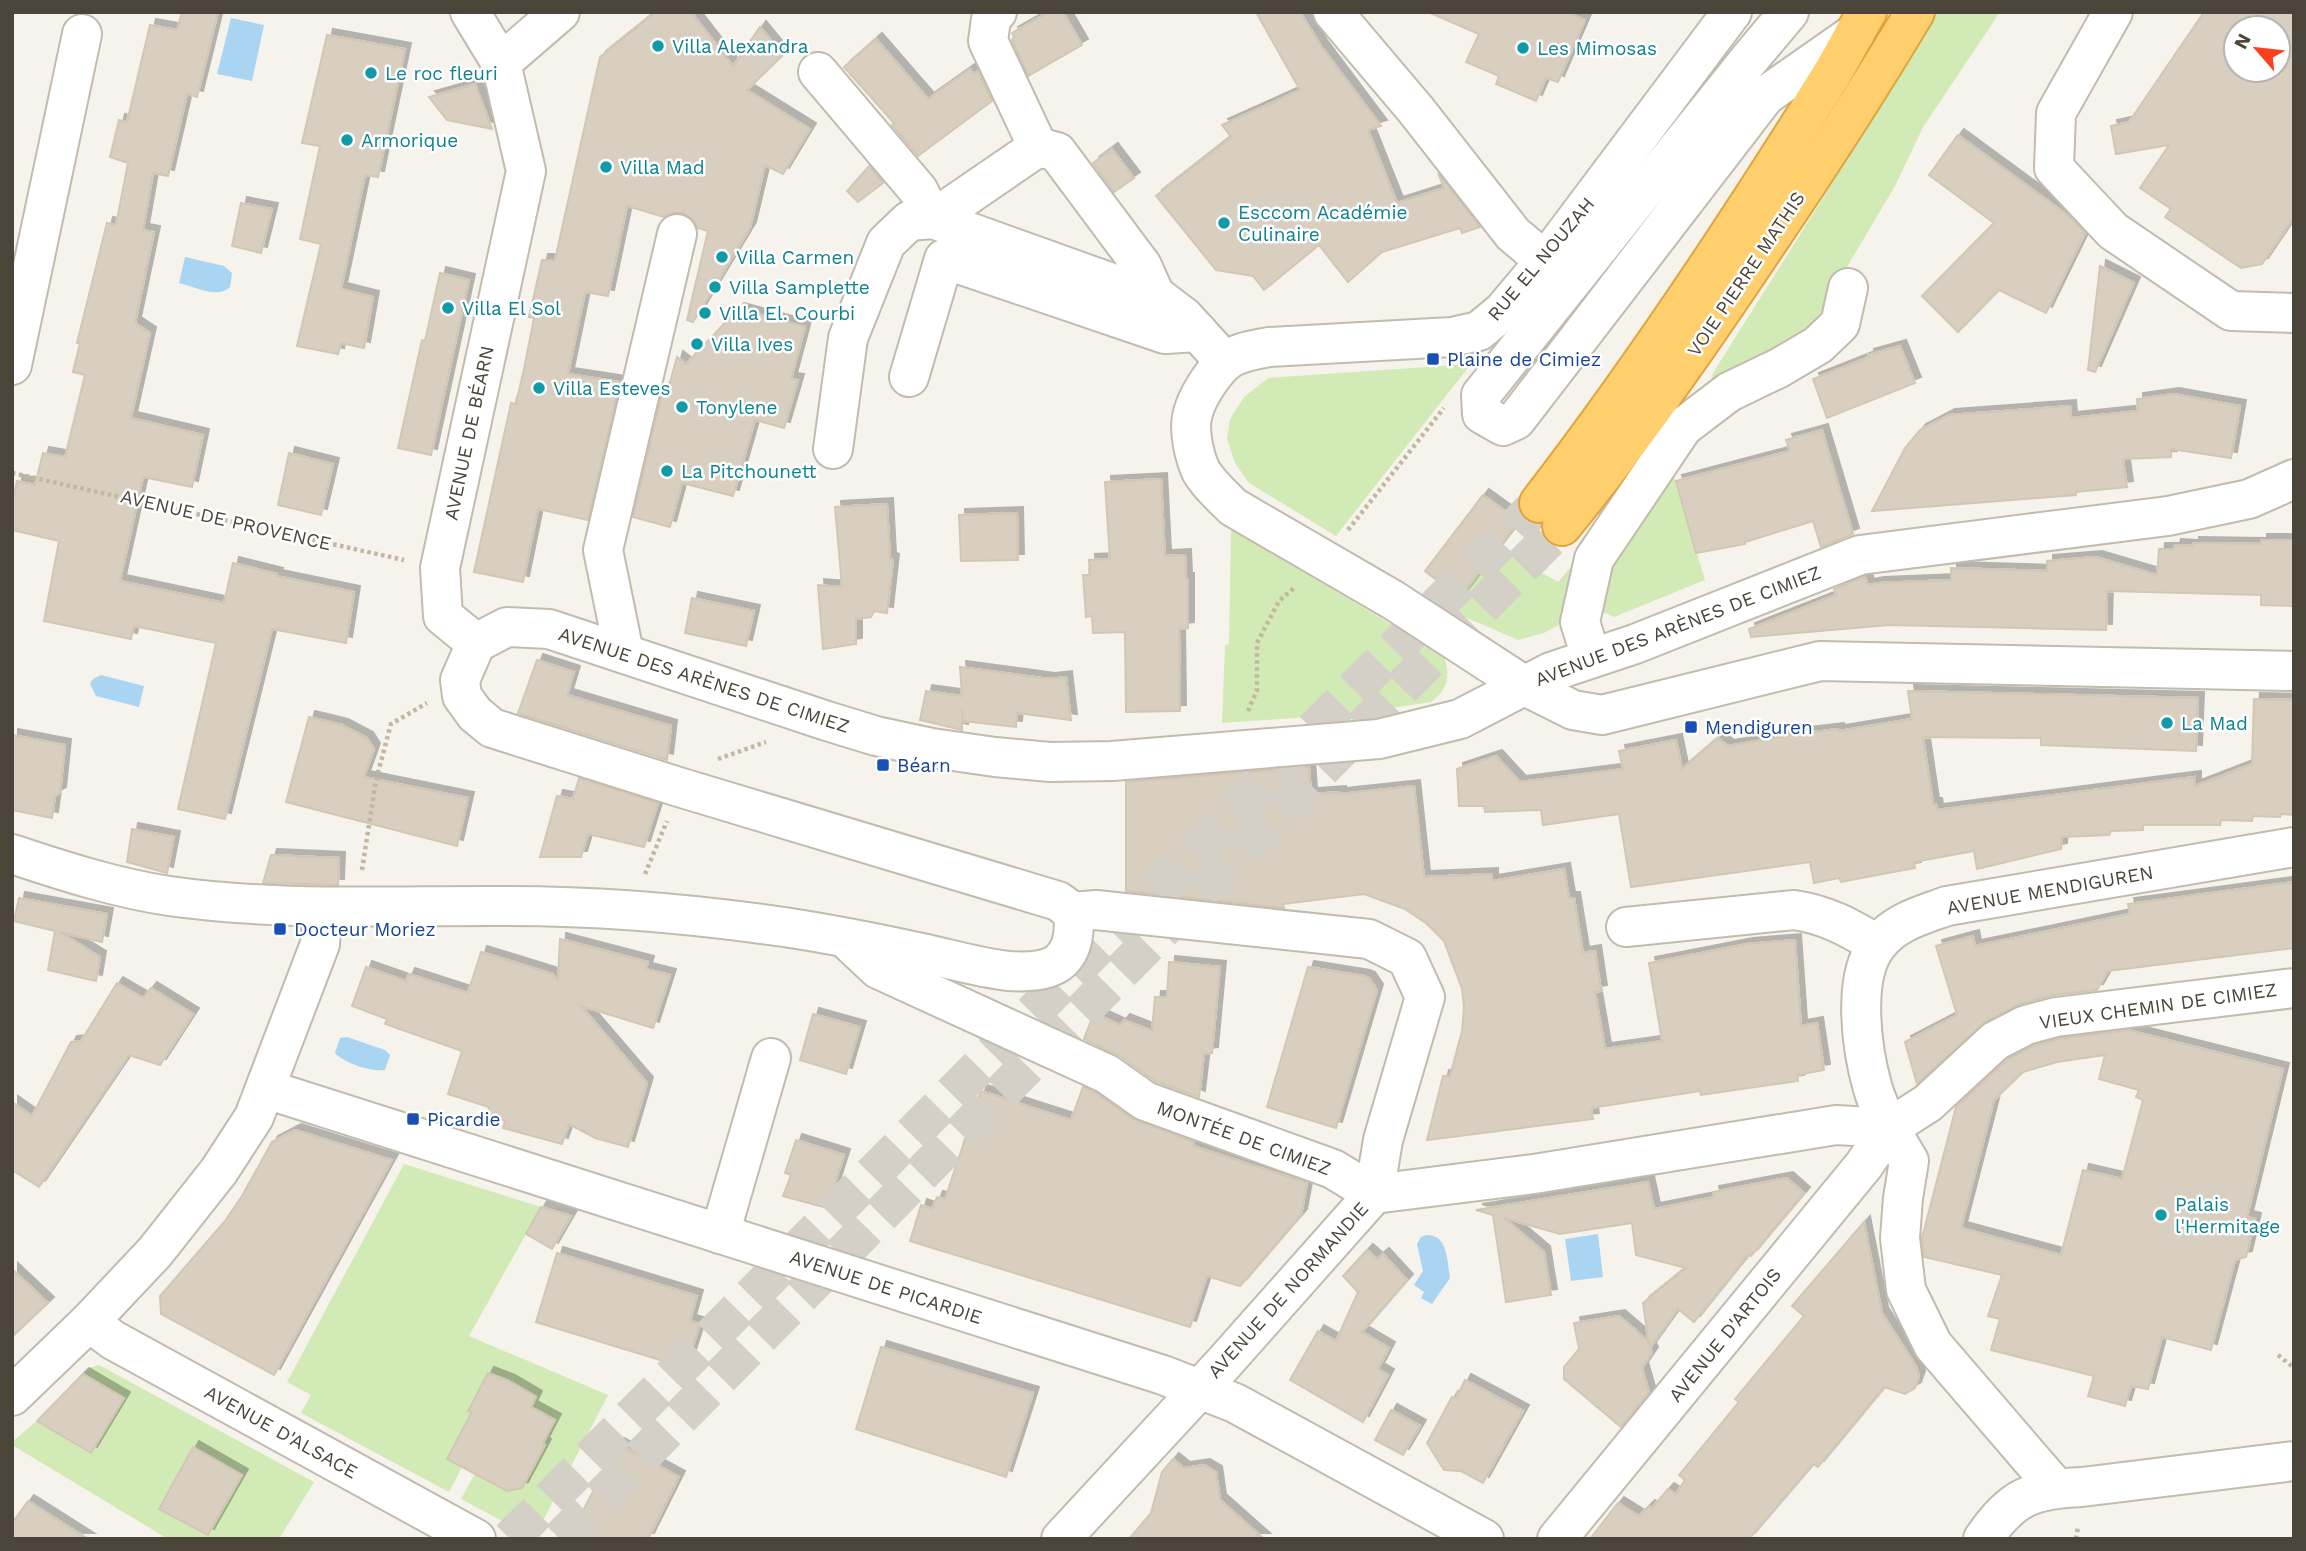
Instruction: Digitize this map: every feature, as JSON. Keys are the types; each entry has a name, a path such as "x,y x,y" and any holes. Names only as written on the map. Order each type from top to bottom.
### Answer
{"highway":[{"name":"VOIE PIERRE MATHIS","path":"1861,19 1832,74 1665,330 1591,435 1550,515 1617,459 1695,351 1864,98 1915,12"}],"street":[{"name":"AVENUE DE BÉARN","path":"470,12 500,63 526,171 440,568 443,616 476,643"},
{"path":"500,63 561,12"},
{"path":"998,12 991,19 988,41 1038,147"},
{"path":"1333,12 1416,110 1513,234 1545,261"},
{"name":"RUE EL NOUZAH","path":"1225,362 1245,352 1269,347 1452,337 1479,331 1503,311 1545,261 1732,12"},
{"path":"1789,12 1481,395 1482,414 1503,426 1516,420 1765,96 1861,19"},
{"path":"2113,12 2056,113 2054,168 2113,231 2231,311 2294,313"},
{"path":"12,365 82,34"},
{"path":"818,72 918,190 933,219"},
{"path":"933,219 1038,147 1057,152 1142,265 1155,295"},
{"path":"833,449 848,338 886,243 909,221 933,219 1120,286 1155,295 1184,317 1225,362 1206,386 1192,414 1192,439 1200,470 1214,488 1234,507 1334,550 1393,600 1525,686 1573,710 1602,715 1820,661 2294,671"},
{"path":"624,653 603,550 677,234"},
{"path":"909,377 944,259 1165,334 1198,332"},
{"path":"1591,657 1580,622 1594,559 1683,427 1729,392 1779,368 1818,345 1840,324 1848,288"},
{"name":"AVENUE DES ARÈNES DE CIMIEZ","path":"476,643 507,627 549,629 827,721 932,748 995,757 1050,762 1112,761 1380,738 1460,719 1551,672 1634,644 1860,555 2168,516 2249,499 2294,479"},
{"path":"12,854 82,876 167,896 340,908 512,905 632,909 842,936 1008,971 1044,970 1060,962 1071,945 1075,928 1073,912 1058,901 682,788 492,727 475,713 462,696 460,680 476,643"},
{"name":"AVENUE MENDIGUREN","path":"1877,944 1906,921 1947,906 2294,847"},
{"path":"12,1396 139,1270 219,1171 254,1117 320,944 340,908"},
{"name":"AVENUE DE NORMANDIE","path":"1061,1539 1374,1194 1383,1140 1424,997 1407,958 1369,939 1096,910 1073,912"},
{"path":"1626,927 1794,911 1818,914 1877,944 1866,971 1860,1005 1863,1037 1874,1089 1889,1128 1909,1161 1900,1238 1906,1290 1933,1345 2056,1488"},
{"name":"MONTÉE DE CIMIEZ","path":"842,936 878,969 1107,1074 1145,1101 1334,1170 1374,1194"},
{"name":"VIEUX CHEMIN DE CIMIEZ","path":"1889,1128 1928,1103 1995,1041 2025,1025 2056,1017 2294,988"},
{"path":"720,1234 771,1058"},
{"name":"AVENUE DE PICARDIE","path":"265,1089 1150,1371 1199,1389 1235,1403 1484,1539"},
{"path":"1374,1194 1534,1174 1836,1125 1889,1128"},
{"name":"AVENUE D'ARTOIS","path":"1557,1539 1864,1165 1889,1128"},
{"name":"AVENUE D'ALSACE","path":"89,1322 113,1340 476,1539"},
{"path":"1983,1539 1999,1516 2023,1496 2056,1488 2294,1461"}],"path":[{"path":"1230,751 1257,690 1257,643 1279,601 1334,550 1449,401"},
{"name":"AVENUE DE PROVENCE","path":"12,473 440,568"},
{"path":"340,908 391,724 427,703 462,696"},
{"path":"715,760 773,739"},
{"path":"640,886 671,810"},
{"path":"2278,1354 2294,1368"}],"green space":[{"path":"1936,12 2000,12 1923,127 1895,186 1841,277 1827,323 1707,391 1713,373"},
{"path":"1471,364 1336,536 1249,483 1235,463 1227,439 1230,419 1244,397 1268,378"},
{"path":"1671,466 1705,580 1614,617 1599,610 1594,584"},
{"path":"1231,529 1443,655 1447,681 1442,692 1431,702 1352,714 1222,723 1225,645 1229,644"},
{"path":"1598,535 1570,613 1560,624 1544,633 1518,640 1437,605 1499,548 1558,582"},
{"path":"404,1164 541,1207 469,1336 608,1395 534,1538 461,1499 475,1473 509,1490 521,1487 545,1446 543,1443 555,1421 531,1407 536,1397 488,1373 469,1411 472,1412 447,1459 462,1467 449,1492 301,1413 311,1395 287,1382"},
{"path":"99,1365 314,1482 279,1539 168,1539 12,1445 12,1442 37,1421 89,1368"}],"water":[{"path":"231,18 264,25 252,81 217,74"},
{"path":"185,257 224,266 232,273 230,287 213,292 179,283"},
{"path":"101,675 144,686 139,707 96,696 90,684"},
{"path":"347,1037 385,1050 390,1055 385,1070 365,1068 339,1057 335,1053 340,1038"},
{"path":"1598,1234 1603,1277 1571,1281 1565,1239"},
{"path":"1434,1236 1443,1244 1450,1278 1432,1304 1421,1298 1424,1292 1414,1285 1423,1271 1417,1244 1421,1237"}],"building":[{"path":"182,12 218,12 197,97 187,94 168,176 153,173 143,230 154,232 135,323 150,333 131,418 203,435 192,487 143,477 120,581 224,603 233,563 277,574 276,576 354,592 346,643 272,629 225,819 178,809 216,643 134,626 131,639 44,621 59,541 12,530 12,503 17,481 35,485 43,453 65,457 85,375 73,372 80,343 77,343 107,223 116,225 128,163 110,157 119,120 127,122 150,25 177,30"},
{"path":"656,12 691,12 733,66 760,27 783,55 747,90 810,129 783,174 765,165 750,228 693,322 687,320 708,231 698,228 692,219 683,213 671,213 664,217 627,206 608,296 585,292 568,374 620,382 588,520 538,509 523,582 474,572 511,403 516,404 525,364 534,318 529,317 542,260 555,260 600,57"},
{"path":"1049,12 1063,12 1082,45 1028,76 1012,40 1012,33"},
{"path":"1256,12 1300,12 1321,46 1381,126 1368,130 1397,203 1444,188 1438,173 1480,227 1462,233 1460,228 1382,252 1348,282 1319,245 1264,290 1253,276 1216,270 1156,196 1231,137 1222,125 1300,90"},
{"name":"Les Mimosas","path":"1428,12 1566,12 1585,20 1558,82 1546,78 1536,101 1496,84 1499,76 1466,62 1479,34"},
{"path":"2204,12 2294,12 2294,217 2262,264 2241,268 2165,217 2171,209 2140,188 2169,145 2116,154 2111,126 2129,122"},
{"path":"327,35 405,49 378,177 365,175 341,289 373,297 364,348 341,343 338,354 297,346 321,244 300,239 320,146 302,143"},
{"path":"876,39 928,99 970,69 974,74 978,71 992,101 918,156 892,125 894,123 844,67"},
{"path":"475,84 492,129 447,120 429,97"},
{"path":"1958,135 2070,217 2085,233 2046,313 1999,290 1958,332 1922,296 1994,223 1929,175"},
{"path":"1112,149 1134,178 1114,192 1093,163"},
{"path":"869,166 883,183 858,202 847,191"},
{"path":"241,203 272,209 261,253 232,246"},
{"path":"2100,266 2134,283 2095,372 2088,370"},
{"path":"440,273 469,280 431,455 398,448"},
{"path":"738,309 805,327 791,379 798,380 784,428 755,420 733,496 682,483 670,527 633,517 663,389 668,390 677,357 686,364"},
{"path":"1900,346 1915,383 1827,418 1813,379 1869,357 1868,355"},
{"path":"2173,394 2240,406 2231,458 2171,449 2171,457 2123,459 2127,487 2076,492 2076,495 1872,511 1905,448 1920,430 1949,415 2070,406 2071,418 2138,411 2137,399"},
{"path":"1822,430 1853,534 1821,547 1813,521 1745,544 1696,553 1676,481 1790,451 1786,440"},
{"path":"289,453 333,464 321,515 278,505"},
{"path":"1161,479 1165,556 1185,555 1188,579 1188,628 1179,629 1180,711 1126,712 1125,632 1093,633 1092,616 1086,617 1083,575 1090,575 1089,560 1110,559 1105,482"},
{"path":"1483,495 1519,521 1460,598 1425,571"},
{"path":"887,504 890,559 893,560 887,613 874,611 871,617 856,619 856,644 823,649 818,585 842,587 835,507"},
{"path":"1017,513 1018,560 961,561 959,515"},
{"path":"2261,540 2294,540 2294,606 2261,605 2261,595 2107,591 2106,630 1889,625 1751,637 1749,629 1836,595 1834,589 1865,577 1868,585 1951,580 1951,568 2047,571 2047,561 2096,557 2157,575 2159,549 2174,549 2175,545 2193,546 2193,543 2261,544"},
{"path":"692,598 754,611 746,646 685,633"},
{"path":"537,660 574,672 567,695 671,726 667,760 518,713"},
{"path":"960,667 1049,679 1066,677 1071,720 1017,713 1016,727 963,721 962,710 962,730 920,720 926,691 962,696"},
{"path":"1908,691 2198,698 2196,751 2041,745 2041,738 1923,737 1933,804 1936,804 1937,810 2195,777 2195,786 2252,764 2254,699 2294,700 2294,815 2253,816 2252,821 2221,820 2220,825 2143,825 2143,830 2062,837 2061,849 1977,869 1974,851 1914,862 1915,868 1841,882 1839,878 1814,883 1810,862 1631,887 1619,814 1543,825 1541,810 1485,812 1484,806 1459,806 1457,769 1496,756 1520,782 1623,769 1619,751 1676,740 1682,769 1718,738 1728,746 1912,719"},
{"path":"309,717 342,725 367,738 374,749 364,777 468,798 457,846 286,802"},
{"path":"12,735 65,745 60,793 55,796 52,818 12,810"},
{"path":"1309,767 1311,794 1340,794 1414,786 1424,877 1492,874 1492,881 1564,869 1569,898 1574,898 1583,953 1595,951 1601,991 1595,992 1605,1049 1662,1041 1649,963 1747,944 1795,940 1801,1026 1817,1023 1824,1070 1797,1075 1798,1081 1701,1095 1700,1091 1591,1108 1593,1119 1427,1140 1443,1076 1450,1076 1462,1031 1464,1007 1462,989 1444,941 1427,924 1405,909 1364,894 1283,904 1284,908 1126,891 1126,782"},
{"path":"579,778 658,803 644,847 588,834 581,857 540,857 557,796 573,799"},
{"path":"132,829 174,837 167,873 127,862"},
{"path":"271,855 339,858 338,885 263,883"},
{"path":"2294,882 2294,948 2108,971 2097,990 2053,995 2020,1004 1985,1022 1917,1084 1905,1042 1957,1015 1936,946 1973,936 1975,946 2130,914 2128,904"},
{"path":"19,898 107,914 102,942 60,932 100,957 96,981 48,970 55,931 14,921"},
{"path":"560,939 648,962 646,969 670,975 653,1028 581,1006 647,1083 628,1147 595,1138 569,1124 562,1144 503,1128 505,1121 487,1115 489,1107 448,1094 462,1051 385,1024 387,1019 352,1006 366,967 406,981 409,974 468,993 481,952 553,974 558,980"},
{"path":"1169,962 1220,967 1212,1053 1204,1054 1199,1097 1155,1081 1120,1056 1084,1039 1094,1013 1120,1025 1124,1020 1152,1031 1155,997 1167,997"},
{"path":"1308,967 1364,976 1369,978 1377,990 1336,1128 1267,1107"},
{"path":"117,983 143,998 151,988 193,1014 160,1065 129,1055 39,1187 12,1170 12,1102 32,1116 71,1042 81,1041"},
{"path":"813,1014 860,1027 846,1074 800,1060"},
{"name":"Palais l'Hermitage","path":"2128,1030 2283,1069 2247,1217 2255,1219 2246,1257 2235,1260 2211,1350 2162,1337 2148,1389 2131,1386 2125,1406 2088,1396 2094,1376 1991,1350 2000,1319 1988,1316 2002,1275 1924,1257 1922,1238 1956,1107 2008,1059 2034,1046 2060,1039","holes":["2105,1055 2099,1079 2139,1090 2136,1097 2143,1100 2122,1179 2083,1170 2061,1255 1961,1228 1994,1100 2023,1072 2057,1062"]},
{"path":"1083,1087 1133,1119 1194,1142 1193,1146 1307,1183 1301,1215 1240,1286 1207,1276 1190,1327 910,1241 921,1205 932,1209 937,1197 945,1199 981,1091 1071,1120"},
{"path":"295,1130 392,1160 274,1375 161,1314 160,1296 225,1221 272,1142"},
{"path":"796,1140 844,1155 827,1208 783,1196 791,1175 785,1173"},
{"path":"1787,1178 1804,1193 1751,1256 1748,1255 1694,1322 1678,1309 1650,1348 1652,1353 1642,1368 1649,1392 1621,1427 1564,1379 1564,1367 1579,1349 1574,1323 1619,1316 1647,1340 1649,1346 1643,1303 1686,1268 1636,1255 1632,1223 1560,1234 1504,1218 1544,1252 1551,1295 1506,1302 1493,1215 1476,1210 1648,1182 1654,1209 1714,1197 1713,1192"},
{"path":"541,1207 571,1216 552,1249 526,1234"},
{"path":"1864,1222 1882,1313 1917,1368 1919,1377 1915,1388 1905,1394 1884,1387 1818,1467 1813,1464 1749,1539 1590,1539 1618,1503 1639,1516 1649,1506 1652,1508 1668,1489 1676,1494 1685,1480 1679,1475 1739,1402 1735,1399 1804,1316 1792,1306"},
{"path":"1367,1250 1377,1259 1383,1254 1407,1280 1362,1332 1389,1348 1378,1369 1388,1375 1363,1422 1290,1380 1318,1331 1336,1341 1358,1292 1343,1276"},
{"path":"557,1253 697,1296 690,1321 700,1324 686,1368 536,1322"},
{"path":"12,1269 48,1303 12,1337"},
{"path":"881,1347 1033,1393 1006,1477 856,1429"},
{"path":"488,1373 509,1381 536,1397 531,1407 555,1420 522,1488 507,1491 447,1459 472,1412 468,1411"},
{"path":"83,1374 124,1398 91,1453 37,1421"},
{"path":"1465,1380 1523,1411 1483,1483 1461,1471 1444,1470 1427,1443 1452,1397 1456,1398"},
{"path":"1391,1410 1420,1426 1403,1455 1375,1440"},
{"path":"618,1444 679,1477 648,1539 568,1539"},
{"path":"193,1447 242,1475 208,1535 159,1509"},
{"path":"1173,1459 1184,1468 1204,1465 1216,1472 1220,1500 1264,1539 1129,1539 1151,1513 1162,1472"},
{"path":"28,1501 88,1539 12,1539 12,1523"}],"tunnel":[{"path":"510,1539 1539,503"},
{"path":"560,1539 1562,526"}],"place":[{"name":"Villa Alexandra","path":"658,46"},
{"name":"Les Mimosas","path":"1523,48"},
{"name":"Le roc fleuri","path":"371,73"},
{"name":"Armorique","path":"347,140"},
{"name":"Villa Mad","path":"606,167"},
{"name":"Esccom Académie Culinaire","path":"1224,223"},
{"name":"Villa Carmen","path":"722,257"},
{"name":"Villa Samplette","path":"715,287"},
{"name":"Villa El Sol","path":"448,308"},
{"name":"Villa El. Courbi","path":"705,313"},
{"name":"Villa Ives","path":"697,344"},
{"name":"Plaine de Cimiez","path":"1433,359"},
{"name":"Villa Esteves","path":"539,388"},
{"name":"Tonylene","path":"682,407"},
{"name":"La Pitchounett","path":"667,471"},
{"name":"La Mad","path":"2167,723"},
{"name":"Mendiguren","path":"1691,727"},
{"name":"Béarn","path":"883,765"},
{"name":"Docteur Moriez","path":"280,929"},
{"name":"Picardie","path":"413,1119"},
{"name":"Palais l'Hermitage","path":"2161,1215"}]}
